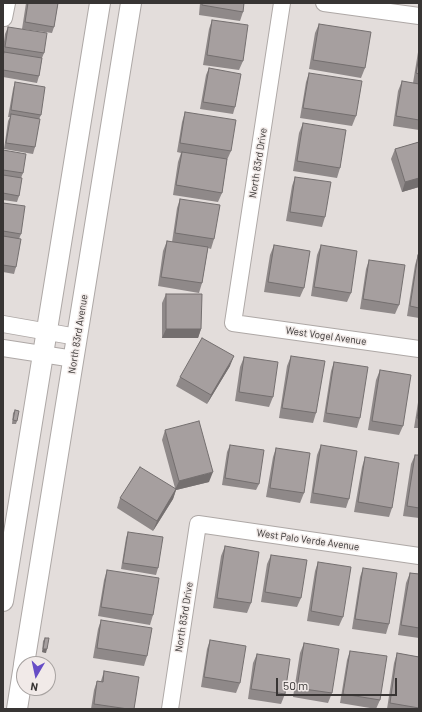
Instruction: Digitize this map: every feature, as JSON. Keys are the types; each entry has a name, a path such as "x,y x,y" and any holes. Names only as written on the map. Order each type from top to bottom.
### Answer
{"main road":[{"path":"3,601 100,3"},
{"name":"North 83rd Avenue","path":"25,656 131,3"},
{"name":"North 83rd Avenue","path":"17,709 19,696"}],"street":[{"name":"North 83rd Drive","path":"233,323 282,3"},
{"path":"324,3 419,16"},
{"name":"West Vogel Avenue","path":"233,323 419,349"},
{"path":"3,324 77,336"},
{"path":"3,348 74,359"},
{"name":"North 83rd Drive","path":"170,709 198,524"},
{"name":"West Palo Verde Avenue","path":"198,524 419,556"}],"building":[{"path":"28,3 58,3 54,27 25,22"},
{"path":"202,3 244,3 243,12 202,5"},
{"path":"212,20 248,25 243,61 207,55"},
{"path":"319,24 371,32 365,68 313,60"},
{"path":"8,27 47,33 44,53 5,47"},
{"path":"4,52 42,58 39,76 3,70"},
{"path":"419,57 419,74 416,73"},
{"path":"209,68 241,74 235,107 203,102"},
{"path":"309,73 362,81 356,116 303,108"},
{"path":"402,81 419,84 419,120 396,116"},
{"path":"15,82 45,87 41,115 11,110"},
{"path":"185,112 236,120 231,151 180,143"},
{"path":"11,114 40,119 35,147 6,143"},
{"path":"303,123 346,130 340,168 297,161"},
{"path":"419,142 419,178 405,182 395,149"},
{"path":"3,150 26,154 23,173 3,170"},
{"path":"182,152 227,159 222,193 176,185"},
{"path":"3,175 22,178 19,196 3,193"},
{"path":"295,177 331,182 325,217 290,212"},
{"path":"180,199 220,205 214,239 175,233"},
{"path":"3,203 25,206 21,234 3,231"},
{"path":"3,236 21,239 16,267 3,265"},
{"path":"167,241 208,247 202,283 161,277"},
{"path":"274,245 310,251 304,288 268,282"},
{"path":"321,245 357,251 351,293 314,287"},
{"path":"419,255 419,308 410,306"},
{"path":"369,260 405,265 399,305 363,299"},
{"path":"166,294 202,294 201,329 166,329"},
{"path":"202,338 234,356 211,395 180,377"},
{"path":"291,356 325,361 316,413 282,408"},
{"path":"244,357 278,362 273,397 239,392"},
{"path":"334,362 368,367 360,418 326,413"},
{"path":"380,370 411,375 403,426 372,421"},
{"path":"15,410 19,411 17,421 13,420"},
{"path":"199,421 213,472 179,481 165,430"},
{"path":"230,445 264,450 259,484 225,478"},
{"path":"321,445 357,451 349,499 313,493"},
{"path":"276,448 310,453 304,493 270,488"},
{"path":"415,455 419,455 419,508 407,506"},
{"path":"365,457 399,463 392,508 358,502"},
{"path":"140,467 176,489 157,521 120,498"},
{"path":"128,532 163,537 158,568 123,563"},
{"path":"225,546 259,552 251,603 217,598"},
{"path":"271,555 307,560 301,598 265,592"},
{"path":"318,562 351,567 343,617 311,611"},
{"path":"363,568 397,573 389,624 355,619"},
{"path":"107,570 159,578 153,615 101,607"},
{"path":"410,573 419,574 419,628 401,625"},
{"path":"101,620 152,628 147,656 97,648"},
{"path":"45,638 49,638 47,649 43,649"},
{"path":"210,640 246,646 240,683 204,677"},
{"path":"304,643 339,649 332,693 297,688"},
{"path":"350,651 387,656 380,700 343,694"},
{"path":"397,653 419,657 419,708 390,703"},
{"path":"257,654 290,659 285,694 251,689"},
{"path":"104,671 139,677 134,709 94,704 97,681 103,682"}]}
